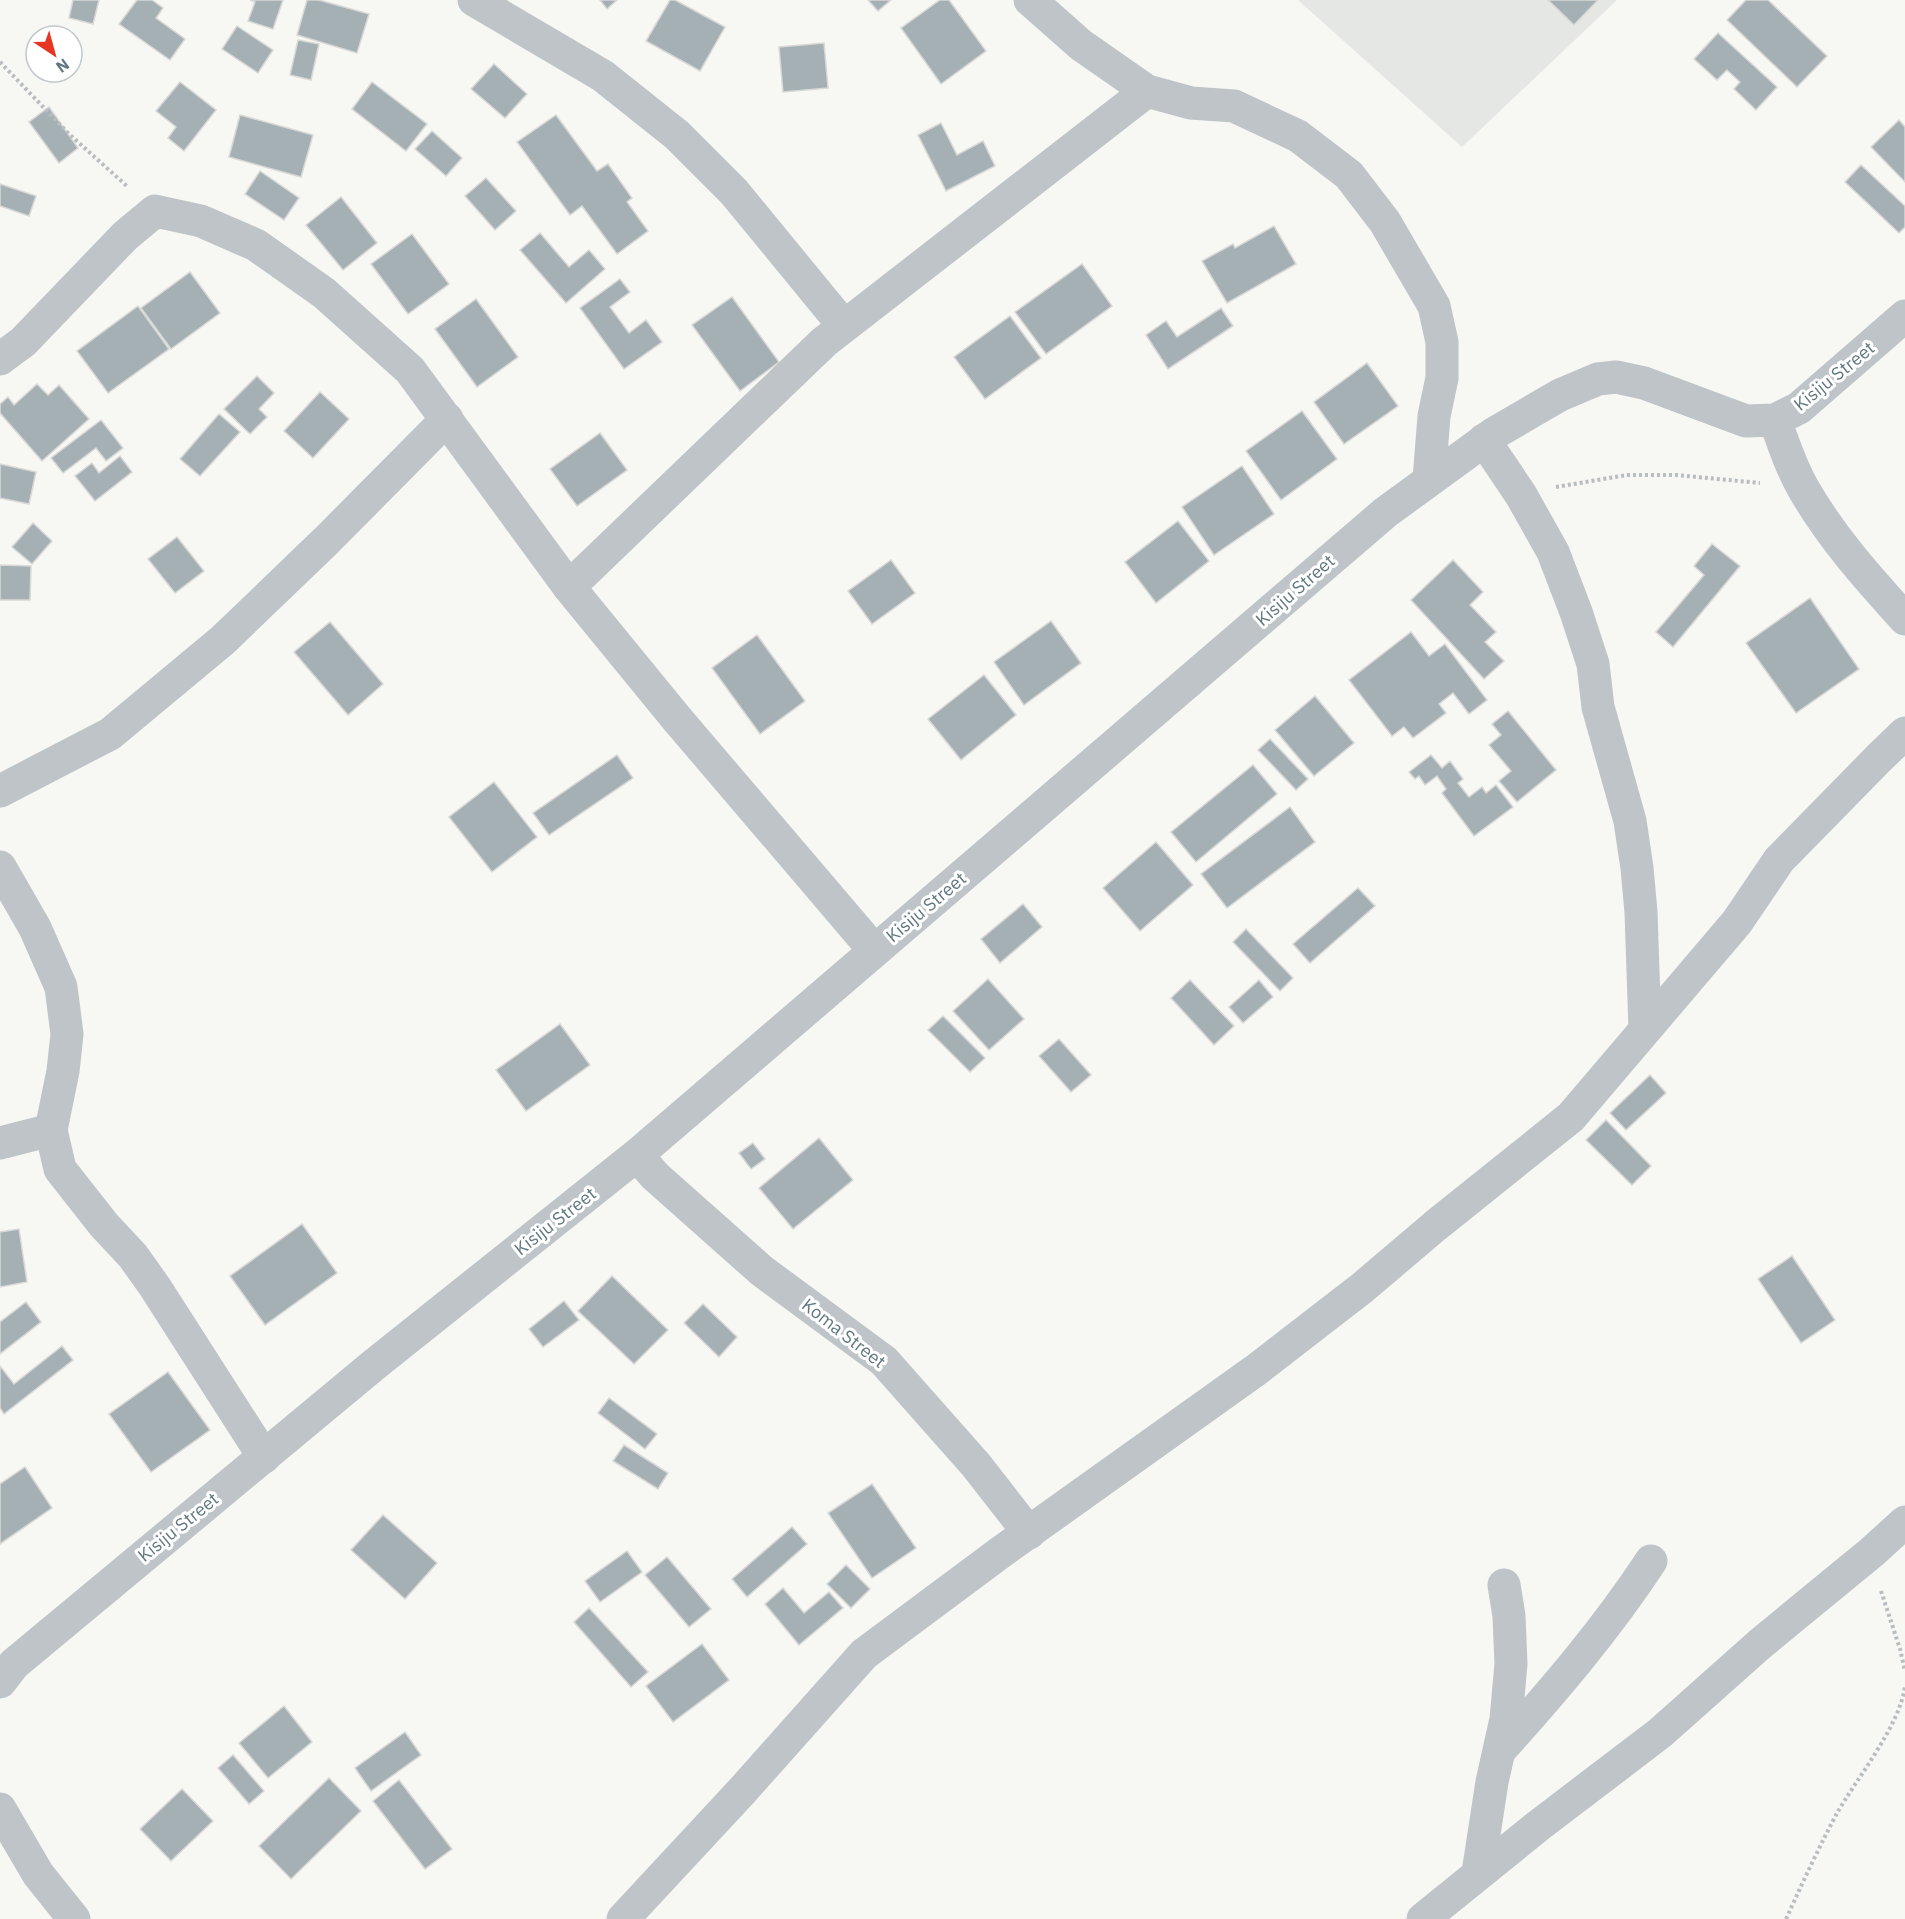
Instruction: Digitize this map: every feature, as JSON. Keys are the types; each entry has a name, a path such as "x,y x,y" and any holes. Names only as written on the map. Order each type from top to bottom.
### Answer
{"street":[{"path":"474,0 603,76 677,135 734,192 844,326"},
{"path":"1030,0 1082,45 1147,91 1191,103 1234,106 1298,136 1349,175 1385,222 1434,306 1442,342 1442,378 1434,416 1429,480"},
{"path":"569,587 824,342 1147,91"},
{"path":"0,359 22,342 117,243 155,211 201,221 255,245 324,293 410,370 569,587 677,719 874,950"},
{"name":"Kisiju Street","path":"0,1682 14,1664 375,1364 637,1155 1386,512 1429,480 1484,441 1560,395 1598,379 1616,377 1644,383 1746,421 1775,420 1799,408 1905,316"},
{"path":"0,791 110,734 119,727 223,640 327,540 447,419"},
{"path":"1775,420 1803,488 1851,560 1905,619"},
{"path":"1484,441 1521,495 1553,552 1593,664 1598,707 1629,821 1637,868 1641,912 1645,1029"},
{"path":"623,1919 742,1791 864,1654 1256,1370 1362,1288 1571,1117 1737,922 1779,860 1905,733"},
{"path":"0,867 35,928 61,987 67,1034 63,1071 51,1130 60,1169 104,1225 133,1256 155,1287 264,1457"},
{"path":"0,1143 51,1130"},
{"name":"Koma Street","path":"637,1155 655,1176 762,1271 884,1361 976,1465 1029,1533"},
{"path":"1423,1919 1473,1877 1660,1733 1760,1644 1905,1522"},
{"path":"1501,1749 1551,1693 1592,1642 1628,1596 1651,1561"},
{"path":"1462,1919 1506,1719 1511,1664 1509,1616 1504,1585"},
{"path":"0,1809 38,1874 74,1919"}],"path":[{"path":"0,62 70,135 155,211"},
{"path":"1521,495 1584,481 1627,475 1676,475 1803,488"},
{"path":"1872,1552 1885,1608 1900,1649 1905,1671"},
{"path":"1786,1919 1811,1863 1837,1814 1891,1723 1904,1694 1905,1686"}],"shaded area":[{"path":"1298,0 1617,0 1462,147"}],"building":[{"path":"73,0 99,0 93,24 69,18"},
{"path":"137,0 152,0 163,8 156,18 185,39 170,60 119,24"},
{"path":"250,0 283,0 273,29 248,21 255,2"},
{"path":"307,0 319,0 369,14 357,53 297,35"},
{"path":"600,0 617,0 607,9"},
{"path":"670,0 675,0 725,27 700,71 646,41"},
{"path":"868,0 891,0 878,11"},
{"path":"940,0 949,0 986,51 941,84 901,28"},
{"path":"1548,0 1598,0 1574,25"},
{"path":"1746,0 1768,0 1827,56 1797,87 1727,20"},
{"path":"237,26 273,50 258,73 222,49"},
{"path":"1718,33 1777,87 1756,110 1734,89 1740,82 1727,70 1717,80 1694,59"},
{"path":"298,40 319,44 311,80 290,75"},
{"path":"824,43 828,88 783,92 779,47"},
{"path":"494,64 527,94 505,118 471,89"},
{"path":"180,82 216,110 184,151 168,138 176,127 156,111"},
{"path":"372,82 427,124 406,151 352,109"},
{"path":"49,107 78,148 59,163 29,122"},
{"path":"240,115 313,135 301,177 229,157"},
{"path":"556,115 597,171 608,164 632,198 627,202 648,231 617,254 582,206 570,215 517,142"},
{"path":"1899,120 1905,127 1905,182 1871,147"},
{"path":"941,123 957,155 983,141 995,166 946,191 918,135"},
{"path":"432,131 462,158 446,176 415,149"},
{"path":"1861,165 1905,206 1905,227 1899,233 1845,182"},
{"path":"260,171 299,198 284,220 245,194"},
{"path":"486,178 516,211 495,230 465,196"},
{"path":"0,184 36,196 29,216 0,206"},
{"path":"341,197 377,243 343,270 306,225"},
{"path":"1274,226 1296,264 1227,303 1202,261 1233,244 1235,248"},
{"path":"540,233 569,267 589,250 605,269 566,303 520,250"},
{"path":"412,234 449,284 408,314 371,264"},
{"path":"1082,264 1112,306 1046,354 1015,312"},
{"path":"190,272 220,313 171,349 141,308"},
{"path":"620,279 630,292 610,307 629,333 646,320 662,342 624,369 580,308"},
{"path":"732,297 779,362 740,391 692,325"},
{"path":"476,299 518,357 477,387 435,329"},
{"path":"138,306 169,349 108,393 77,351"},
{"path":"1221,308 1233,326 1168,369 1146,335 1166,321 1177,337"},
{"path":"1010,316 1041,358 985,399 954,357"},
{"path":"1367,363 1398,406 1344,444 1314,402"},
{"path":"257,376 274,393 259,409 267,417 250,434 224,409"},
{"path":"37,384 48,395 59,385 89,419 42,461 0,413 0,404 8,397 14,405"},
{"path":"320,392 349,419 313,458 284,431"},
{"path":"1302,411 1337,459 1281,500 1246,451"},
{"path":"219,414 240,432 200,476 180,459"},
{"path":"101,420 123,448 106,461 96,448 63,473 51,458"},
{"path":"600,433 627,470 577,506 550,469"},
{"path":"120,456 132,472 95,501 75,476 92,463 99,473"},
{"path":"0,464 36,472 29,504 0,498"},
{"path":"1242,466 1274,514 1214,555 1182,507"},
{"path":"1178,521 1209,561 1156,603 1125,562"},
{"path":"33,523 52,541 32,564 12,547"},
{"path":"177,537 204,571 175,593 148,559"},
{"path":"1712,544 1740,566 1673,647 1656,632 1704,575 1694,566"},
{"path":"891,560 915,593 872,624 848,591"},
{"path":"1453,560 1483,592 1470,605 1496,632 1485,642 1504,661 1484,679 1411,600"},
{"path":"0,565 31,566 30,600 0,600"},
{"path":"1810,598 1859,669 1796,713 1746,643"},
{"path":"1051,621 1081,663 1024,705 994,662"},
{"path":"330,622 383,684 348,715 294,652"},
{"path":"1411,632 1429,656 1445,644 1487,700 1469,714 1453,693 1439,704 1446,713 1413,738 1404,727 1392,736 1349,680"},
{"path":"757,635 805,701 760,734 712,668"},
{"path":"984,675 1016,715 961,760 928,719"},
{"path":"1315,696 1354,743 1314,776 1275,730"},
{"path":"1508,711 1556,770 1517,802 1499,781 1511,771 1489,745 1501,735 1492,724"},
{"path":"1270,739 1308,779 1296,790 1258,750"},
{"path":"617,755 633,778 549,835 533,813"},
{"path":"1431,755 1442,768 1450,761 1463,779 1458,783 1469,797 1482,787 1486,793 1496,785 1513,807 1474,836 1442,793 1446,789 1437,776 1425,785 1419,776 1415,779 1409,772"},
{"path":"1253,765 1277,794 1196,862 1171,832"},
{"path":"494,782 537,837 492,872 449,817"},
{"path":"1290,807 1315,842 1227,908 1201,874"},
{"path":"1156,842 1193,885 1140,931 1103,888"},
{"path":"1358,888 1375,906 1310,963 1293,944"},
{"path":"1023,904 1042,927 1000,963 981,939"},
{"path":"1246,929 1293,978 1280,991 1233,942"},
{"path":"988,979 1024,1019 989,1050 953,1011"},
{"path":"1190,980 1234,1026 1214,1045 1171,998"},
{"path":"1259,980 1273,997 1243,1023 1229,1007"},
{"path":"943,1016 985,1058 970,1072 928,1030"},
{"path":"560,1024 590,1065 526,1111 496,1070"},
{"path":"1059,1039 1091,1075 1071,1092 1039,1056"},
{"path":"1650,1075 1666,1093 1626,1130 1610,1113"},
{"path":"1606,1120 1651,1166 1632,1185 1586,1140"},
{"path":"819,1138 853,1180 793,1229 759,1188"},
{"path":"753,1143 765,1159 751,1169 739,1153"},
{"path":"302,1224 337,1273 265,1325 230,1276"},
{"path":"19,1229 27,1282 0,1287 0,1232"},
{"path":"1792,1256 1835,1320 1801,1343 1758,1279"},
{"path":"612,1276 668,1330 634,1364 578,1311"},
{"path":"564,1301 579,1320 543,1347 529,1329"},
{"path":"26,1302 41,1322 0,1354 0,1322"},
{"path":"703,1304 737,1337 719,1357 684,1323"},
{"path":"62,1346 73,1360 4,1414 0,1408 0,1366 14,1384"},
{"path":"168,1372 210,1430 151,1472 109,1414"},
{"path":"609,1398 657,1434 645,1449 598,1413"},
{"path":"624,1445 668,1473 658,1489 613,1461"},
{"path":"25,1467 52,1508 0,1544 0,1484"},
{"path":"872,1484 916,1548 872,1578 828,1513"},
{"path":"383,1515 437,1563 405,1599 351,1550"},
{"path":"792,1527 807,1544 747,1597 732,1579"},
{"path":"627,1551 642,1572 600,1602 585,1581"},
{"path":"667,1557 711,1609 689,1627 645,1575"},
{"path":"846,1565 870,1589 851,1608 827,1584"},
{"path":"783,1588 804,1613 829,1592 843,1608 799,1645 765,1604"},
{"path":"589,1608 648,1672 631,1687 574,1622"},
{"path":"702,1644 729,1680 673,1722 646,1686"},
{"path":"284,1706 312,1742 268,1778 239,1743"},
{"path":"405,1732 421,1755 371,1791 355,1768"},
{"path":"233,1755 264,1791 249,1804 218,1768"},
{"path":"329,1778 361,1811 291,1879 259,1846"},
{"path":"399,1780 452,1849 425,1869 373,1801"},
{"path":"182,1789 213,1821 171,1861 140,1829"}]}
